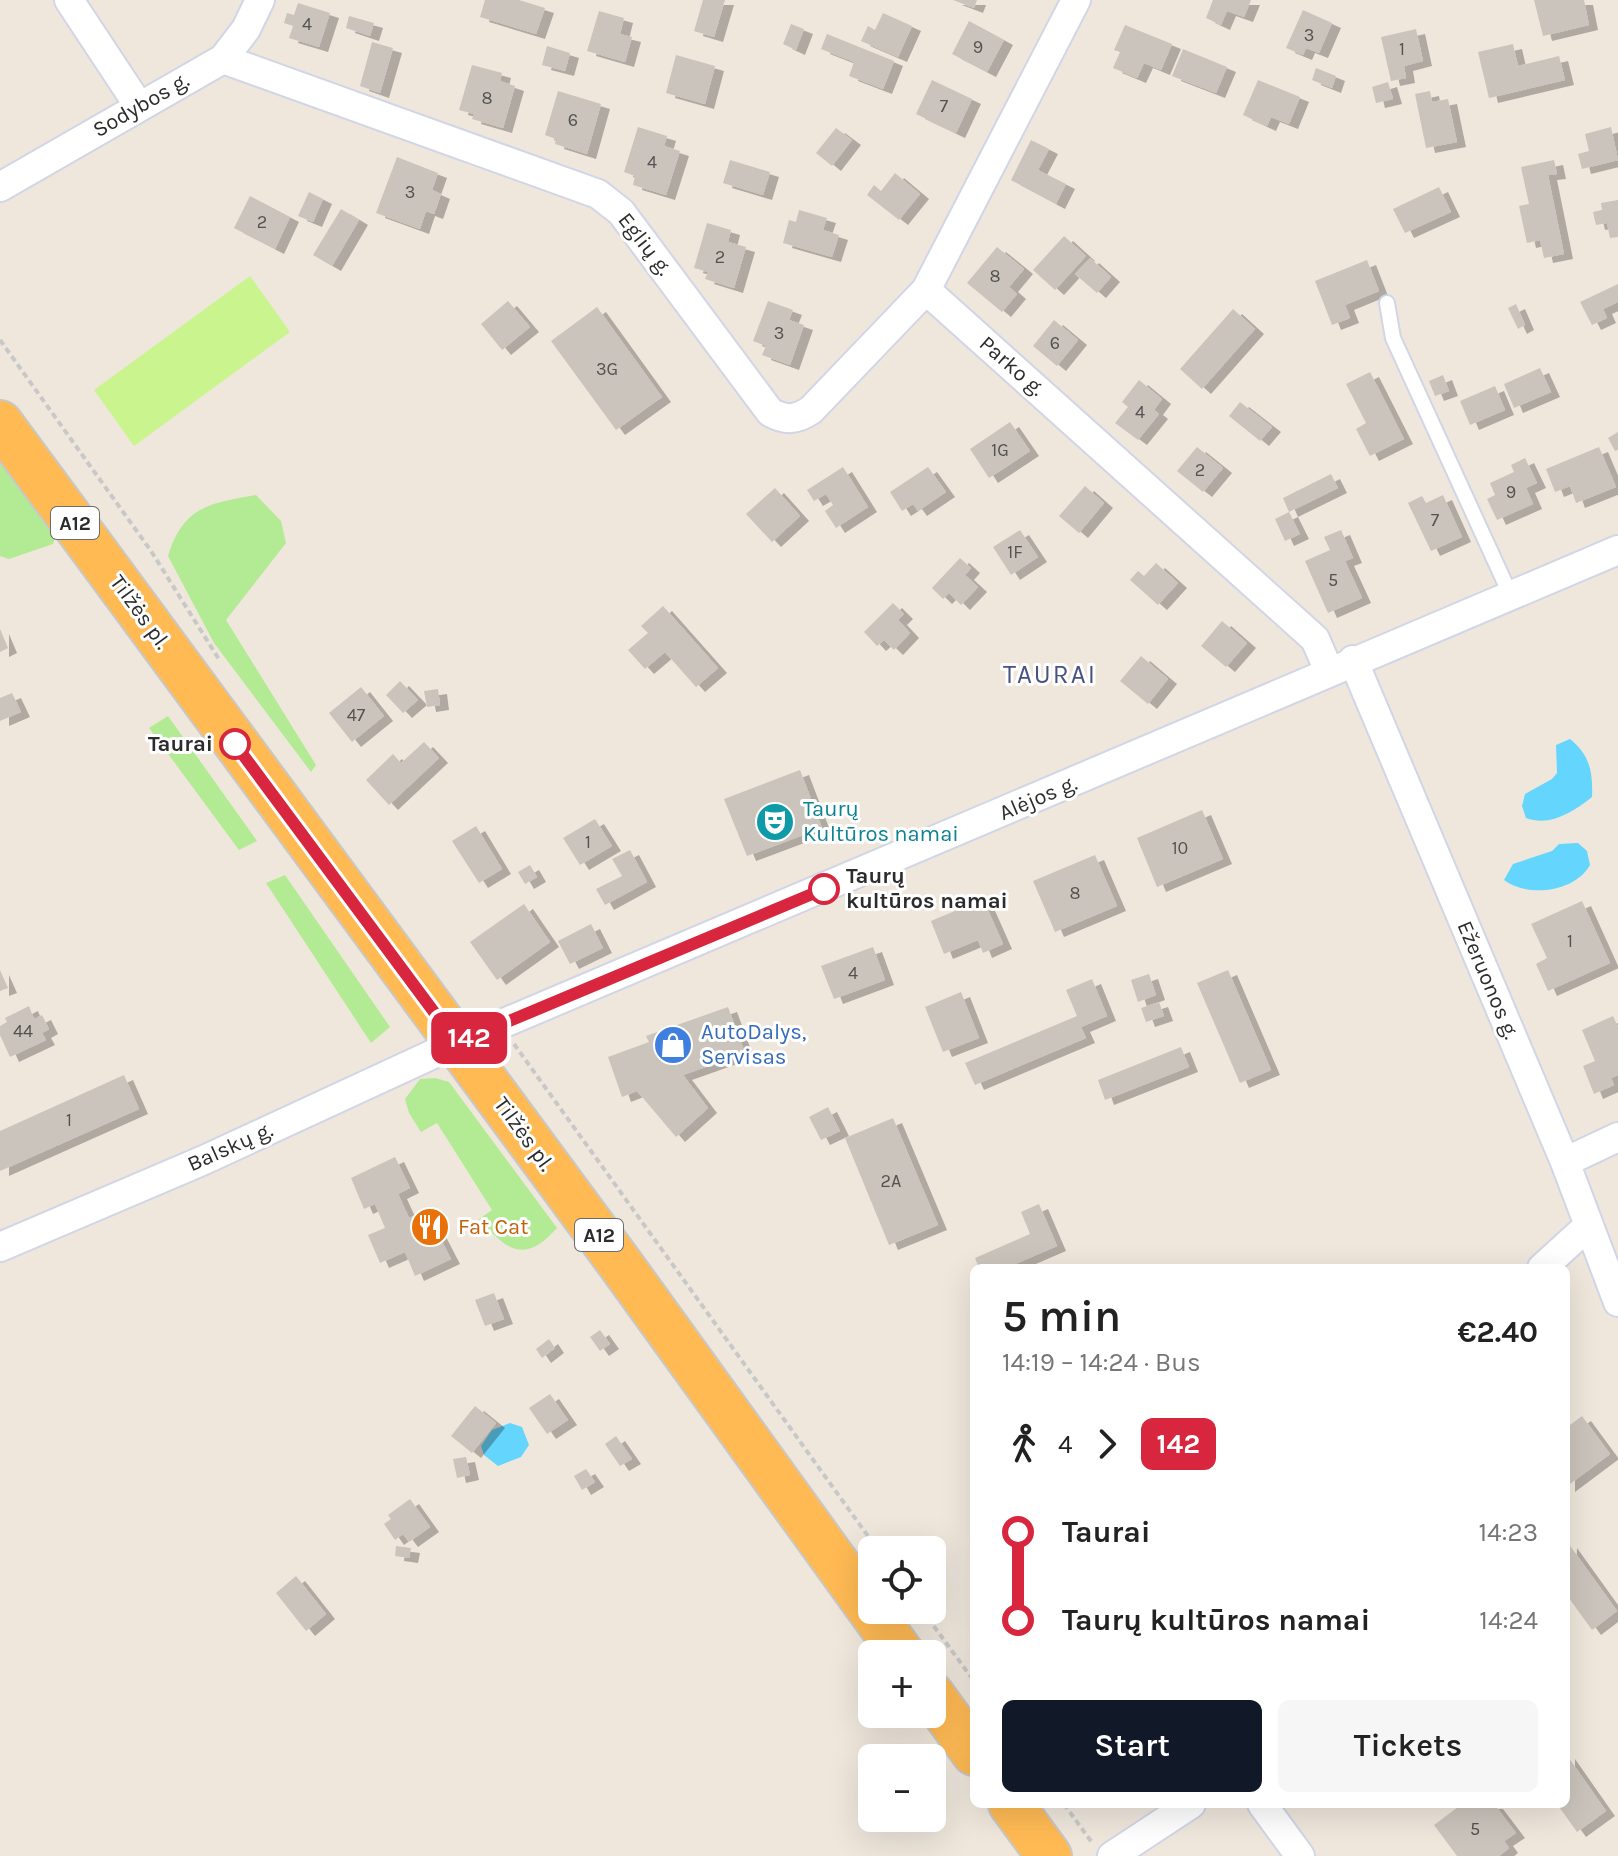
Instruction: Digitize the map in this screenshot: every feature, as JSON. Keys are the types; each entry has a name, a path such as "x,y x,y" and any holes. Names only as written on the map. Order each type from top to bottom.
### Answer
{"highway":[{"name":"Tilžės pl.","path":"0,423 892,1640"},
{"path":"946,1714 970,1747"},
{"path":"1014,1808 1049,1856"}],"street":[{"path":"69,0 139,106"},
{"name":"Sodybos g.","path":"0,187 223,59 246,29 260,0"},
{"path":"926,290 1076,0"},
{"name":"Eglių g.","path":"223,59 598,194 621,212 770,412 780,417 799,418 811,410 926,290"},
{"name":"Parko g.","path":"926,290 1341,665"},
{"name":"Alėjos g.","path":"457,1043 1055,791 1341,665 1618,550"},
{"name":"Ežeruonos g.","path":"1341,665 1565,1162 1618,1302"},
{"name":"Balskų g.","path":"0,1247 204,1160 457,1043"},
{"path":"1565,1162 1618,1137"},
{"path":"1546,1264 1588,1226"},
{"path":"1103,1851 1184,1808"},
{"path":"1265,1808 1300,1856"}],"lane":[{"path":"1387,303 1393,338 1510,594"}],"path":[{"path":"0,340 151,551 225,670"},
{"path":"503,1024 518,1051 868,1536"},
{"path":"932,1624 970,1676"},
{"path":"1067,1808 1103,1851"}],"green space":[{"path":"250,276 290,332 134,446 94,390"},
{"path":"0,456 57,531 53,544 9,559 0,556"},
{"path":"256,495 281,521 286,543 226,620 316,765 311,772 214,643 168,556 181,527 200,510"},
{"path":"168,716 257,841 239,850 149,728"},
{"path":"285,875 390,1027 371,1043 266,883"},
{"path":"435,1078 449,1082 557,1228 535,1247 516,1249 489,1230 479,1219 492,1210 437,1123 421,1132 409,1113 405,1099 420,1079"}],"water":[{"path":"1570,739 1582,751 1589,765 1592,797 1569,813 1552,819 1526,818 1522,806 1525,794 1557,773 1556,745"},
{"path":"1578,843 1587,851 1590,865 1574,881 1538,890 1514,886 1504,880 1513,864 1552,851 1559,844"},
{"path":"510,1423 522,1427 529,1445 521,1457 498,1466 484,1455 481,1446 492,1430"}],"building":[{"path":"485,0 519,0 545,8 536,34 480,17"},
{"path":"703,0 725,0 714,37 694,31"},
{"path":"953,0 977,0 974,8"},
{"path":"1213,0 1251,0 1244,17 1227,11 1221,25 1206,18"},
{"path":"1534,0 1584,0 1589,25 1543,36"},
{"path":"298,3 330,13 319,47 289,38 293,26 284,23 287,13 294,15"},
{"path":"1303,10 1332,23 1319,53 1306,48 1303,55 1286,48"},
{"path":"599,11 624,18 620,34 632,37 625,62 587,51"},
{"path":"883,13 912,26 898,57 861,41 868,26 875,30"},
{"path":"349,16 374,23 370,36 346,28"},
{"path":"969,21 1004,40 987,72 952,54"},
{"path":"791,24 804,29 796,50 783,44"},
{"path":"1125,25 1172,44 1161,70 1144,63 1137,78 1113,68 1120,52 1114,50"},
{"path":"1416,29 1423,61 1404,66 1406,78 1391,81 1381,37"},
{"path":"827,34 894,61 883,89 849,76 854,62 821,49"},
{"path":"372,42 393,48 380,93 360,86"},
{"path":"1513,44 1518,66 1559,56 1565,80 1489,98 1478,52"},
{"path":"547,46 570,53 565,71 542,65"},
{"path":"1183,49 1227,67 1216,93 1172,76"},
{"path":"676,55 715,66 705,104 666,93"},
{"path":"472,65 502,73 500,81 515,86 503,128 472,119 474,114 459,110"},
{"path":"1316,68 1336,76 1332,88 1312,80"},
{"path":"932,80 972,99 956,133 916,114"},
{"path":"1258,80 1300,97 1289,124 1271,117 1267,126 1243,115"},
{"path":"1388,82 1393,99 1376,103 1372,87"},
{"path":"558,91 601,104 587,154 555,144 556,139 545,135"},
{"path":"1430,91 1432,102 1448,99 1457,142 1426,148 1415,94"},
{"path":"638,127 667,136 664,146 680,151 666,195 633,185 635,176 624,172"},
{"path":"1611,127 1618,160 1582,169 1578,154 1589,151 1585,134"},
{"path":"836,128 852,140 832,166 816,153"},
{"path":"1031,140 1049,149 1038,170 1066,184 1056,204 1011,180"},
{"path":"397,157 438,173 432,190 441,194 434,214 426,211 420,229 376,213"},
{"path":"730,160 770,172 763,195 723,183"},
{"path":"1554,160 1557,174 1548,175 1564,254 1544,258 1540,240 1527,243 1519,206 1529,204 1521,167"},
{"path":"895,173 920,194 899,220 867,195 874,185 881,191"},
{"path":"1439,187 1451,212 1405,233 1393,209"},
{"path":"309,192 323,199 313,222 298,216"},
{"path":"250,196 290,217 275,249 234,228"},
{"path":"1618,200 1618,237 1610,238 1607,223 1596,225 1593,212 1602,210 1601,203"},
{"path":"341,209 359,220 332,266 313,255"},
{"path":"799,210 827,218 823,230 839,235 832,257 783,243 789,220 796,222"},
{"path":"707,223 731,230 728,242 746,247 734,288 705,279 708,272 694,268"},
{"path":"1064,236 1086,256 1055,290 1033,270"},
{"path":"997,247 1024,269 1009,287 1017,294 1002,312 967,283"},
{"path":"1090,258 1111,277 1097,293 1075,274"},
{"path":"1367,260 1379,291 1345,305 1350,318 1332,325 1315,281"},
{"path":"1618,284 1618,302 1603,309 1607,318 1592,325 1580,302"},
{"path":"508,301 530,327 502,350 481,324"},
{"path":"768,301 793,310 789,320 804,325 790,365 762,355 766,346 753,341"},
{"path":"1516,304 1525,325 1518,329 1508,308"},
{"path":"597,307 662,397 616,430 551,341"},
{"path":"1233,309 1255,329 1202,389 1180,369"},
{"path":"1054,320 1078,340 1057,366 1033,346"},
{"path":"1540,368 1551,392 1514,408 1504,384"},
{"path":"1370,372 1404,439 1370,456 1356,429 1366,423 1346,384"},
{"path":"1443,375 1449,391 1435,396 1429,381"},
{"path":"1139,380 1162,399 1154,410 1159,414 1138,440 1115,423 1128,407 1122,402"},
{"path":"1495,386 1505,410 1470,425 1460,401"},
{"path":"1240,402 1272,427 1260,441 1229,416"},
{"path":"1010,422 1030,451 989,478 970,449"},
{"path":"1618,432 1618,450 1615,451 1608,438"},
{"path":"1197,447 1223,468 1203,492 1177,471"},
{"path":"1599,447 1616,487 1576,503 1570,486 1555,492 1546,469"},
{"path":"1525,458 1537,483 1526,488 1533,504 1497,520 1487,499 1495,495 1490,483 1514,472 1511,465"},
{"path":"843,467 868,507 836,528 825,511 833,505 826,494 814,501 807,490"},
{"path":"928,467 946,492 918,511 913,504 902,511 890,492"},
{"path":"1331,474 1338,488 1289,512 1283,498"},
{"path":"1085,486 1104,503 1079,533 1059,516"},
{"path":"775,488 800,516 772,542 746,514"},
{"path":"1443,495 1462,537 1431,551 1408,503 1422,496 1426,503"},
{"path":"1289,512 1300,534 1285,541 1275,519"},
{"path":"1020,530 1038,557 1011,575 993,547"},
{"path":"1341,530 1353,558 1345,561 1362,598 1328,613 1305,561 1330,550 1324,537"},
{"path":"960,558 971,568 965,575 978,587 961,605 949,593 943,599 932,588"},
{"path":"1156,563 1178,583 1158,605 1130,580 1138,571 1144,576"},
{"path":"893,603 904,614 898,620 910,633 894,650 884,640 877,646 864,632"},
{"path":"663,606 718,668 696,687 665,652 645,669 628,650 648,633 641,626"},
{"path":"1222,621 1247,643 1226,667 1201,646"},
{"path":"0,629 8,648 0,652"},
{"path":"1141,656 1168,679 1148,704 1120,681"},
{"path":"400,681 418,700 403,713 386,695"},
{"path":"361,687 384,716 352,742 329,713"},
{"path":"438,689 440,705 427,707 424,691"},
{"path":"12,693 21,712 0,721 0,698"},
{"path":"424,742 439,758 389,805 366,780 393,754 401,763"},
{"path":"800,770 822,828 747,856 724,799"},
{"path":"1202,810 1223,859 1157,887 1137,838"},
{"path":"595,819 612,846 580,865 563,838"},
{"path":"476,826 502,869 479,883 452,841"},
{"path":"630,850 647,882 605,905 596,889 622,876 612,859"},
{"path":"1095,855 1117,906 1055,932 1033,881"},
{"path":"530,865 537,877 525,884 518,872"},
{"path":"983,899 1003,944 983,953 978,940 944,954 931,921"},
{"path":"1582,901 1610,963 1548,991 1536,964 1547,958 1531,924"},
{"path":"524,904 550,942 497,980 470,942"},
{"path":"591,924 603,948 570,964 558,941"},
{"path":"873,947 885,980 834,999 821,966"},
{"path":"0,970 8,988 0,991"},
{"path":"1228,970 1271,1070 1240,1083 1197,983"},
{"path":"1149,974 1156,995 1138,1002 1131,980"},
{"path":"1092,979 1107,1016 1081,1027 1086,1038 975,1085 965,1063 1077,1016 1066,990"},
{"path":"961,992 979,1038 943,1052 925,1007"},
{"path":"1159,1002 1164,1016 1146,1022 1141,1008"},
{"path":"29,1006 34,1019 42,1015 49,1029 42,1033 46,1040 10,1057 0,1035 0,1026 7,1022 5,1018"},
{"path":"728,1007 745,1053 683,1075 708,1108 676,1137 637,1091 622,1097 608,1057 649,1042 646,1036"},
{"path":"1613,1016 1618,1027 1618,1075 1611,1078 1614,1085 1594,1094 1583,1066 1595,1061 1582,1030"},
{"path":"1181,1047 1189,1067 1105,1100 1098,1080"},
{"path":"124,1075 139,1109 0,1171 0,1131"},
{"path":"828,1107 840,1131 821,1140 809,1117"},
{"path":"893,1118 938,1225 889,1245 845,1138"},
{"path":"395,1157 410,1188 398,1194 409,1218 426,1211 451,1259 415,1276 405,1252 380,1263 368,1235 385,1228 375,1204 364,1209 351,1178"},
{"path":"1039,1204 1057,1246 1015,1264 977,1264 975,1258 1030,1234 1021,1212"},
{"path":"494,1293 504,1319 485,1326 475,1300"},
{"path":"600,1330 610,1344 600,1351 590,1337"},
{"path":"549,1339 555,1348 542,1358 536,1349"},
{"path":"550,1394 568,1420 547,1434 529,1408"},
{"path":"475,1406 496,1423 472,1453 451,1436"},
{"path":"1582,1416 1610,1454 1570,1484 1570,1425"},
{"path":"616,1436 632,1459 620,1466 605,1444"},
{"path":"466,1457 470,1475 457,1478 453,1459"},
{"path":"586,1469 595,1482 582,1490 574,1476"},
{"path":"410,1499 430,1527 409,1542 403,1534 395,1540 384,1524 391,1519 388,1515"},
{"path":"396,1546 411,1548 409,1558 395,1556"},
{"path":"1570,1546 1617,1611 1592,1630 1570,1600"},
{"path":"296,1576 326,1614 306,1631 276,1593"},
{"path":"1570,1760 1606,1811 1577,1832 1560,1808 1570,1808"},
{"path":"1457,1808 1497,1808 1516,1833 1504,1841 1509,1848 1499,1856 1457,1856 1434,1825"}],"bus line":[{"name":"142","path":"235,744 457,1043 824,889"}],"place":[{"name":"Taurai","path":"235,744"},
{"name":"Taurų Kultūros namai","path":"775,822"},
{"name":"Taurų kultūros namai","path":"824,889"},
{"name":"AutoDalys, Servisas","path":"673,1045"},
{"name":"Fat Cat","path":"430,1227"}],"district":[{"name":"TAURAI","path":"1050,674"}]}
